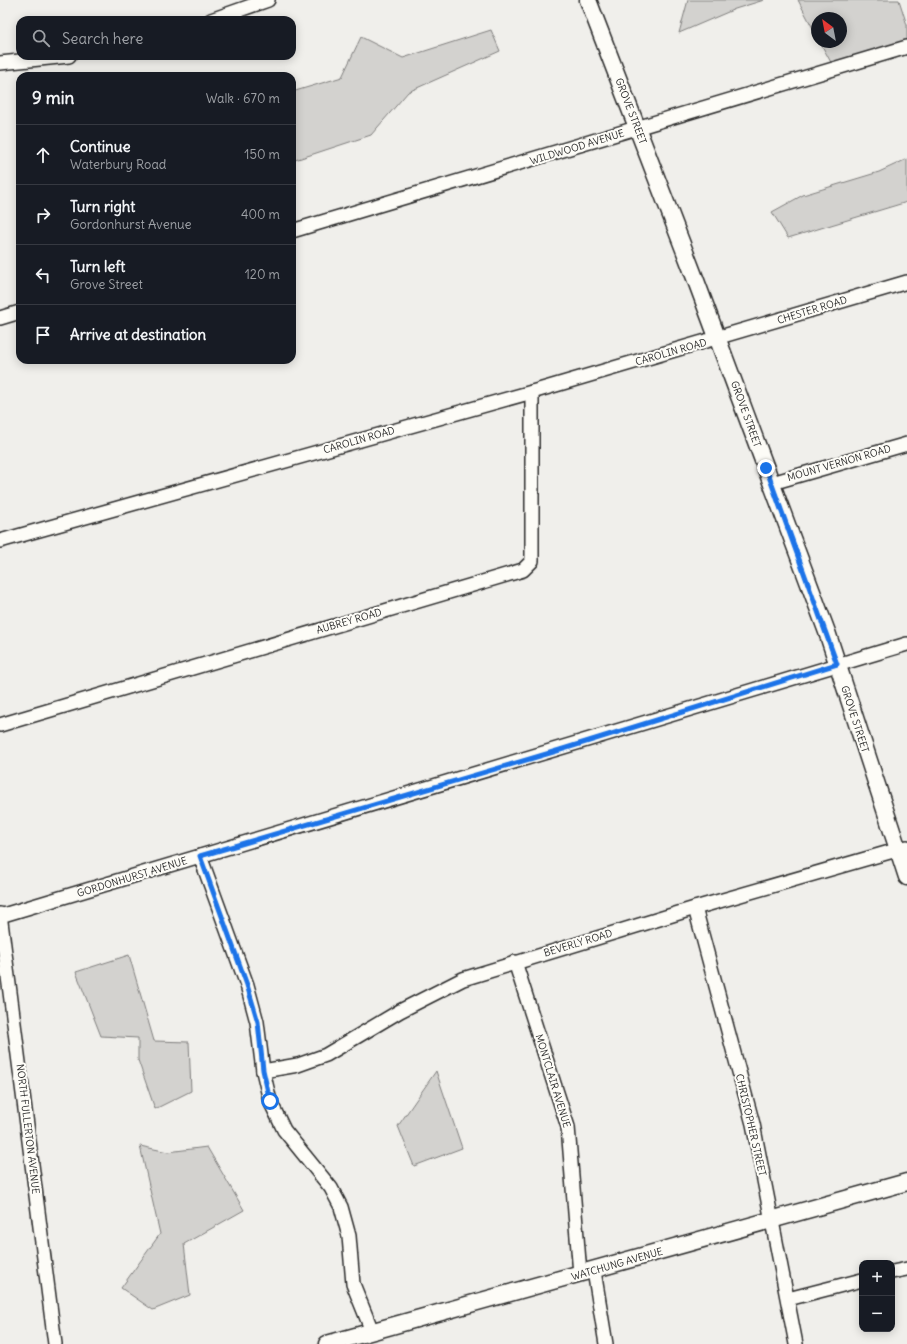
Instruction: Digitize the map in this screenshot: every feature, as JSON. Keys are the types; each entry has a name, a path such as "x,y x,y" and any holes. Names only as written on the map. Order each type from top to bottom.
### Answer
{"main road":[{"name":"GROVE STREET","path":"588,0 772,483 902,848 907,878"},
{"name":"WATCHUNG AVENUE","path":"327,1344 907,1182"}],"street":[{"path":"222,16 268,0"},
{"name":"WILDWOOD AVENUE","path":"296,230 638,129 907,47"},
{"path":"0,63 30,60"},
{"name":"CHESTER ROAD","path":"718,339 907,282"},
{"path":"0,318 16,313"},
{"name":"CAROLIN ROAD","path":"0,541 718,339"},
{"name":"AUBREY ROAD","path":"0,725 523,570 532,561 532,392"},
{"name":"MOUNT VERNON ROAD","path":"772,483 907,444"},
{"name":"GORDONHURST AVENUE","path":"0,916 560,750 837,664 907,644"},
{"name":"BEVERLY ROAD","path":"263,1070 298,1065 326,1054 400,1010 463,979 695,908 902,848"},
{"path":"200,856 247,985 258,1022 263,1070 270,1101 284,1130 331,1188 341,1207 349,1236 353,1284 372,1331"},
{"name":"CHRISTOPHER STREET","path":"695,908 753,1124 774,1220 796,1344"},
{"name":"NORTH FULLERTON AVENUE","path":"0,916 55,1344"},
{"name":"MONTCLAIR AVENUE","path":"515,962 568,1127 587,1272 606,1344"},
{"path":"895,1271 907,1269"},
{"path":"788,1300 859,1281"}],"shaded area":[{"path":"688,0 764,0 735,9 679,33"},
{"path":"798,0 899,0 907,25 907,49 834,68 823,48 847,48 847,12 811,12 811,25"},
{"path":"491,30 500,51 408,92 371,135 296,160 296,91 342,77 361,37 403,58"},
{"path":"907,159 907,202 788,238 772,212 803,195 879,172"},
{"path":"129,955 154,1041 189,1042 191,1091 155,1109 138,1060 138,1038 101,1036 76,972"},
{"path":"436,1071 462,1148 414,1166 398,1126"},
{"path":"140,1146 168,1152 207,1147 244,1210 184,1244 190,1295 153,1310 121,1288 160,1234"}],"route":[{"path":"270,1101 263,1070 258,1022 247,985 200,856 560,750 837,664 827,632 766,468"}]}
